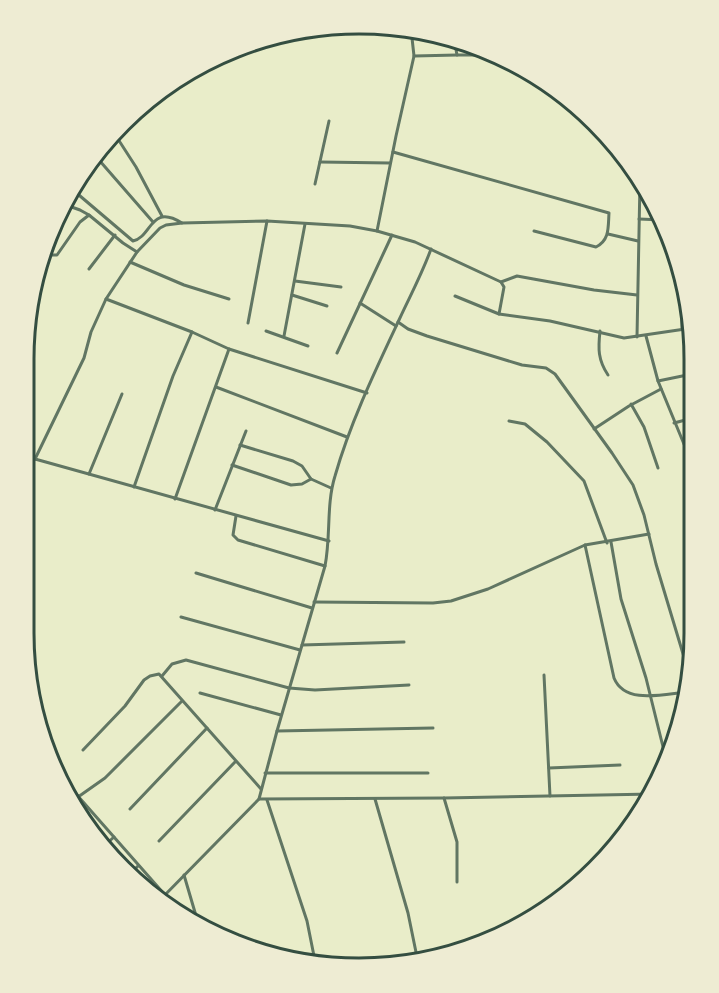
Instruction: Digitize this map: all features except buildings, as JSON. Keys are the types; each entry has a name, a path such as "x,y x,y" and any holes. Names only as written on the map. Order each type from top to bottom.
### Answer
{"street":[{"path":"377,231 414,56 412,39"},
{"path":"456,50 457,56"},
{"path":"414,56 474,55"},
{"path":"315,184 328,122"},
{"path":"119,141 162,216"},
{"path":"393,152 609,213 608,234 603,243 596,247 534,231"},
{"path":"320,162 391,163"},
{"path":"101,163 153,222"},
{"path":"79,195 133,240 138,239 153,222 162,216 182,223"},
{"path":"637,337 640,195"},
{"path":"73,207 89,215 137,252"},
{"path":"52,255 57,255 80,222 89,215"},
{"path":"639,219 653,220"},
{"path":"248,323 267,221"},
{"path":"329,541 35,459 84,358 94,323 106,299 137,252 160,228 182,223 267,221 332,224 377,231 431,249 501,282 504,293 499,314"},
{"path":"284,336 305,224"},
{"path":"608,234 639,241"},
{"path":"89,269 115,235"},
{"path":"337,353 392,235"},
{"path":"166,894 259,799 325,566 332,489 347,437 431,249"},
{"path":"130,262 184,285 229,299"},
{"path":"501,282 517,276 637,295"},
{"path":"295,281 341,287"},
{"path":"292,295 327,306"},
{"path":"455,296 477,307 499,314 550,321 624,338 682,330 682,317"},
{"path":"106,299 230,349 367,393"},
{"path":"360,303 416,333 478,353 551,370 633,485 650,534 656,564 684,657"},
{"path":"266,331 308,346"},
{"path":"600,331 598,352 601,364 608,375"},
{"path":"134,487 173,376 192,332"},
{"path":"646,336 658,381 684,446"},
{"path":"175,499 230,349"},
{"path":"658,381 684,376"},
{"path":"216,387 347,437"},
{"path":"594,429 661,389"},
{"path":"89,474 122,394"},
{"path":"631,405 644,427 658,468"},
{"path":"674,423 684,420"},
{"path":"509,421 525,424 547,442 584,481 609,543 621,599 646,678 663,749"},
{"path":"215,510 246,431"},
{"path":"240,445 293,461 302,466 311,478 332,489"},
{"path":"232,465 291,485 302,484 311,478"},
{"path":"236,516 233,535 238,540 325,566"},
{"path":"314,602 432,603 452,601 488,590 585,545 609,543 650,534"},
{"path":"585,545 614,678 620,688 628,693 649,696 679,693"},
{"path":"196,573 312,608"},
{"path":"181,617 300,650"},
{"path":"302,645 404,642"},
{"path":"162,676 172,664 186,660 289,688 315,690 410,685"},
{"path":"82,750 125,706 144,680 155,674 162,676 261,789"},
{"path":"544,675 550,796"},
{"path":"200,693 281,715"},
{"path":"78,797 105,778 182,700"},
{"path":"130,809 207,728"},
{"path":"277,731 433,728"},
{"path":"159,841 235,762"},
{"path":"549,768 620,765"},
{"path":"265,773 428,773"},
{"path":"259,799 642,794"},
{"path":"444,798 457,842 457,882"},
{"path":"80,799 159,889"},
{"path":"375,799 408,913 416,953"},
{"path":"267,800 307,921 314,955"},
{"path":"110,841 114,837"},
{"path":"184,875 195,914"}]}
